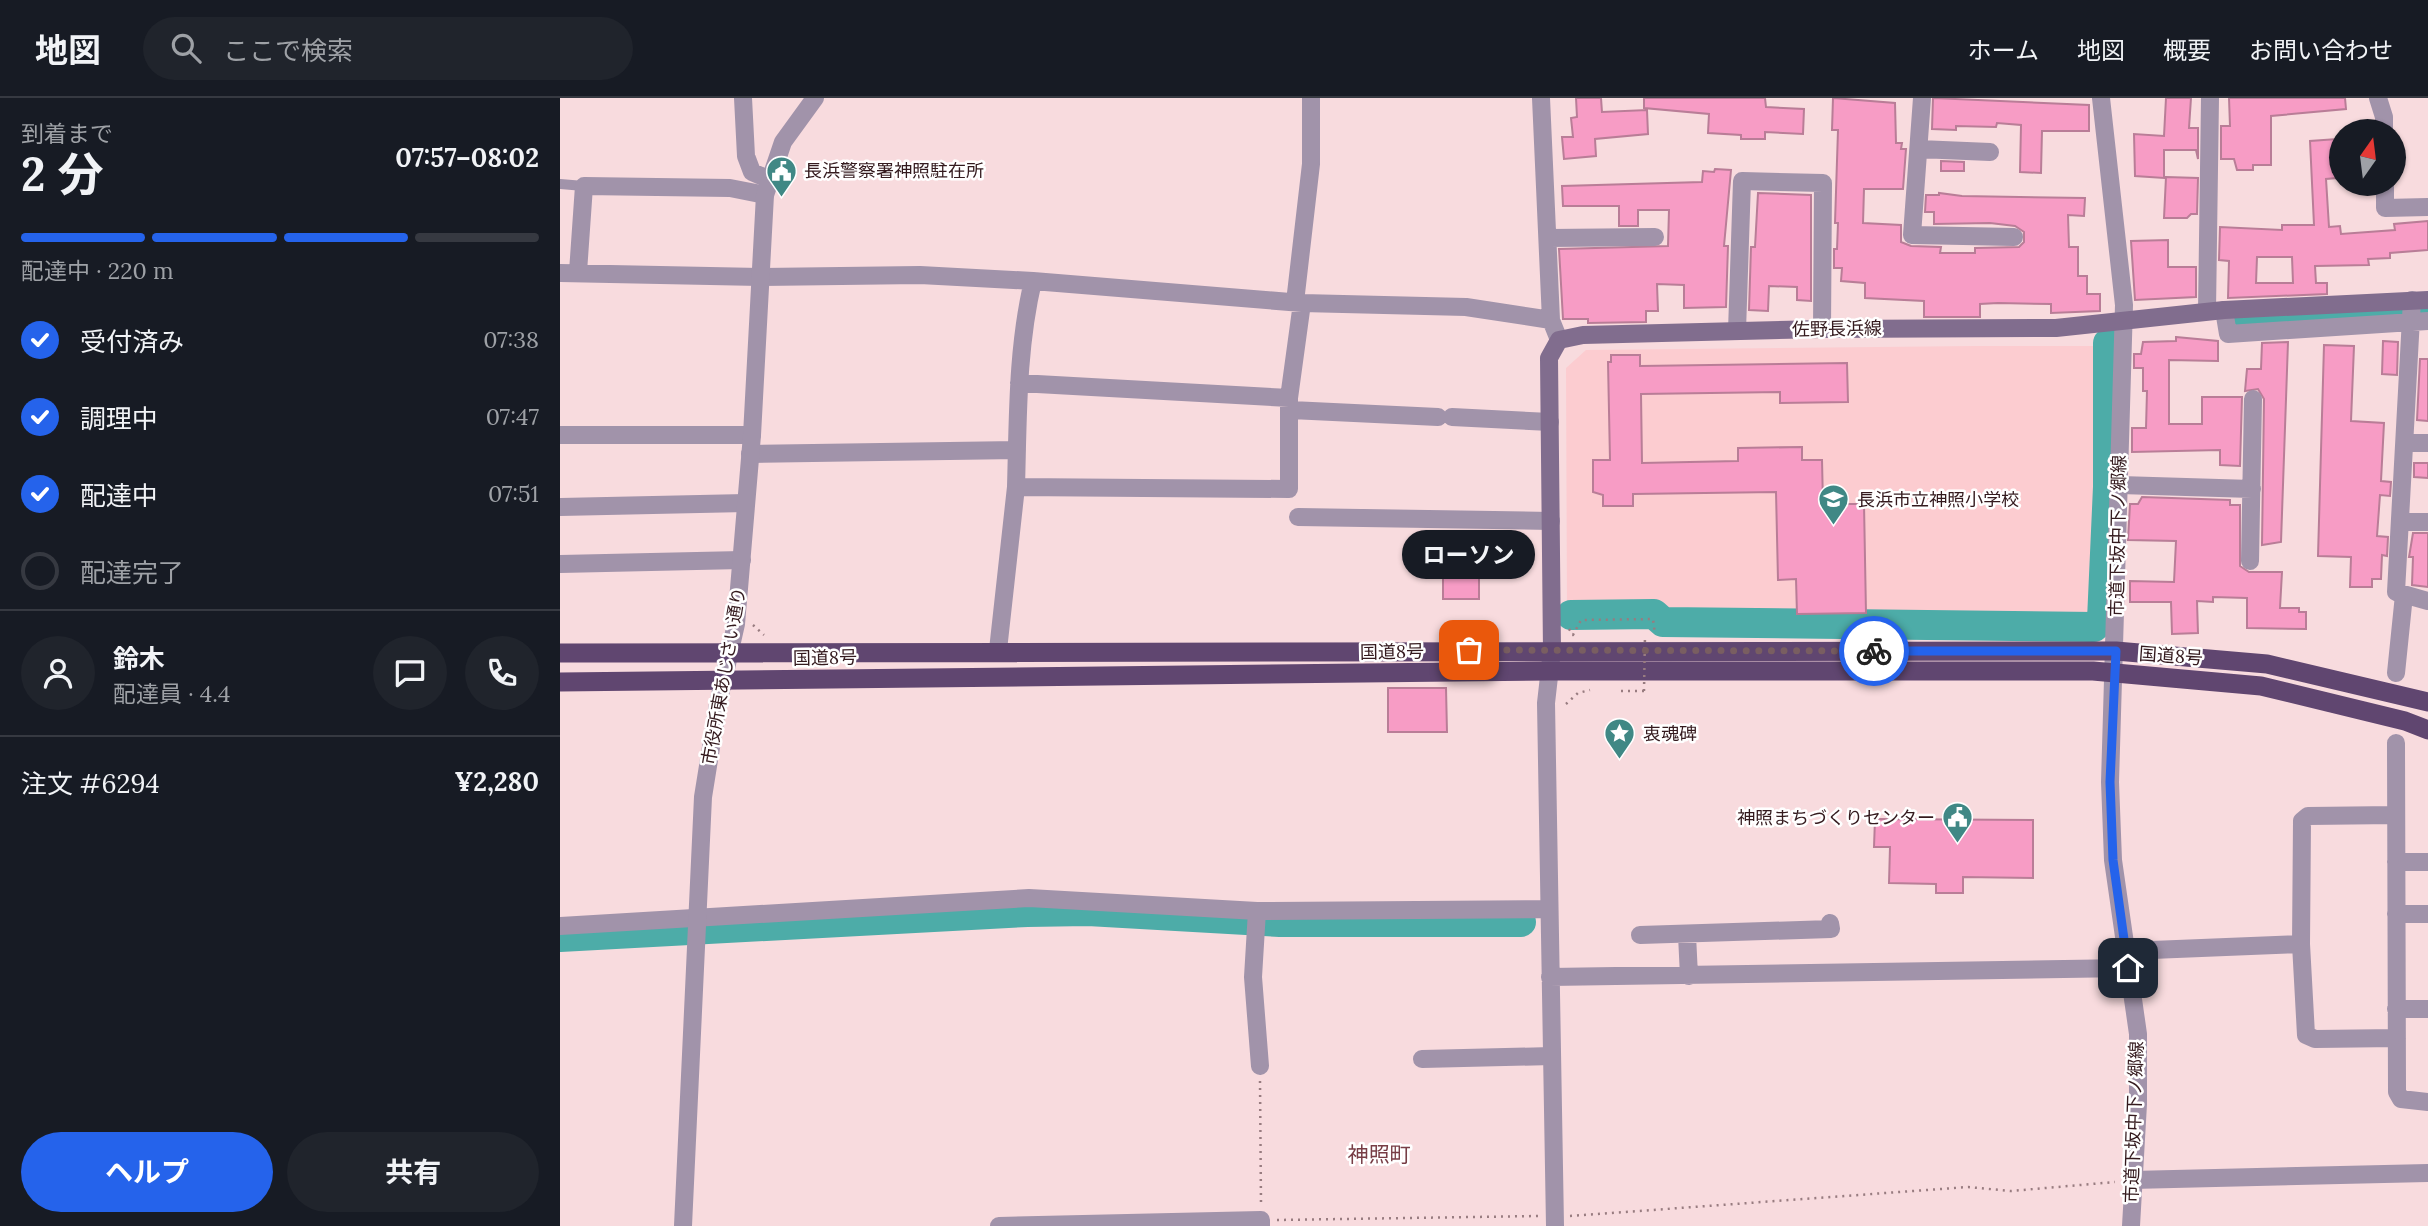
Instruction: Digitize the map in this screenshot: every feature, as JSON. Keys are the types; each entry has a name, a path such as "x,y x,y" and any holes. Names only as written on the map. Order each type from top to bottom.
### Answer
{"highway":[{"name":"国道8号","path":"560,653 998,650 2116,651 2267,664 2428,702"},
{"name":"国道8号","path":"560,682 1550,671 2114,673 2261,686 2405,721 2428,730"}],"main road":[{"name":"佐野長浜線","path":"1559,340 1583,335 1737,331 2056,328 2123,323 2152,316 2418,311"},
{"path":"1552,651 1549,359 1559,340"}],"street":[{"path":"743,98 746,156 752,172 766,187"},
{"name":"市役所東あじさい通り","path":"683,1226 703,797 731,652 742,560 766,187 783,142 815,98"},
{"path":"1017,487 1289,489 1290,404 1311,164 1311,98"},
{"path":"1541,98 1551,320 1559,340"},
{"path":"1922,98 1912,235 2014,237"},
{"name":"市道下坂中下ノ郷線","path":"2101,98 2124,305 2116,651 2110,782 2112,834 2138,1034 2138,1104 2131,1226"},
{"path":"2210,98 2221,316"},
{"path":"2378,98 2384,119"},
{"path":"1919,149 1990,152"},
{"path":"1737,331 1742,181 1823,183 1822,329"},
{"path":"766,187 584,186 569,272 760,277 920,275 1298,302 1466,307 1551,320"},
{"path":"2385,196 2385,208 2428,207"},
{"path":"1549,238 1655,237"},
{"path":"998,650 1017,487 1019,383 1025,314 1033,281"},
{"path":"2418,311 2405,443 2396,593 2428,601"},
{"path":"1019,383 1445,417 1550,422"},
{"path":"2250,561 2253,399"},
{"path":"560,435 752,435"},
{"path":"2405,443 2428,443"},
{"path":"750,454 1017,450"},
{"path":"2119,485 2252,489"},
{"path":"560,507 746,503"},
{"path":"1298,517 1552,521"},
{"path":"2400,522 2428,522"},
{"path":"560,564 742,560"},
{"path":"2396,673 2404,594"},
{"path":"1552,651 1546,703 1555,1221"},
{"path":"2396,743 2398,1092 2401,1099 2428,1102"},
{"path":"2395,815 2308,816 2302,821 2301,944 2306,1035 2315,1039 2397,1038"},
{"path":"2396,862 2428,862"},
{"path":"560,926 695,925 1028,898 1257,911 1549,909"},
{"path":"1257,911 1253,977 1260,1066"},
{"path":"2396,914 2428,914"},
{"path":"1640,936 1831,929 1830,923"},
{"path":"1687,935 1689,976"},
{"path":"1550,977 1689,976 2128,960 2301,944"},
{"path":"2396,1009 2428,1009"},
{"path":"1422,1059 1552,1056"},
{"path":"2133,1180 2428,1173"},
{"path":"999,1226 1261,1223"}],"lane":[{"path":"560,184 584,186"}],"path":[{"path":"1617,691 1644,691 1645,636"},
{"path":"1566,704 1578,693 1590,690"},
{"path":"1260,1066 1261,1223 1555,1221 1968,1188 2011,1191 2133,1180"}],"shaded area":[{"name":"長浜市立神照小学校","path":"2099,346 2102,444 2099,618 2090,622 1824,620 1823,628 1674,627 1673,618 1663,618 1654,609 1567,611 1566,368 1586,350"}],"building":[{"path":"1576,98 1601,98 1602,112 1647,110 1648,134 1595,139 1596,156 1564,159 1562,137 1573,137 1571,118 1577,117"},
{"path":"1644,98 1765,98 1766,107 1804,109 1803,134 1765,132 1765,139 1741,139 1741,135 1708,133 1709,114 1644,108"},
{"path":"1833,98 1895,103 1896,143 1902,143 1901,149 1906,149 1903,189 1864,189 1863,223 1901,225 1901,242 1911,246 1941,247 1940,253 1975,253 1975,248 2019,247 2024,242 2024,232 2015,226 1990,223 1934,224 1934,212 1925,212 1926,195 1939,193 1962,196 2085,198 2084,216 2068,215 2069,247 2078,247 2078,276 2087,276 2087,294 2100,294 2100,311 2051,313 2051,304 1998,303 1980,304 1980,317 1924,317 1924,301 1865,298 1865,283 1841,281 1842,268 1834,268 1838,223 1835,223 1838,130 1832,130"},
{"path":"1933,98 2089,105 2089,131 2042,131 2041,173 2020,172 2021,125 1997,123 1996,127 1956,126 1956,130 1932,129"},
{"path":"2166,98 2191,98 2189,128 2198,128 2198,159 2196,150 2164,150 2164,178 2135,176 2134,134 2164,136"},
{"path":"2229,98 2345,98 2346,109 2271,116 2271,165 2253,165 2253,170 2237,170 2234,159 2221,159 2221,126 2230,126"},
{"path":"2329,140 2329,179 2326,179 2329,227 2340,226 2341,234 2395,230 2394,224 2428,221 2428,250 2390,253 2390,258 2368,259 2369,265 2315,266 2316,283 2327,283 2327,294 2228,298 2229,261 2219,260 2220,227 2282,230 2282,225 2314,225 2310,141","holes":["2257,257 2292,257 2293,283 2256,283"]},
{"path":"1941,161 1964,162 1964,171 1941,171"},
{"path":"1715,169 1731,170 1724,246 1728,246 1726,307 1684,308 1684,285 1657,284 1658,311 1646,311 1646,322 1588,323 1588,319 1563,319 1559,249 1668,246 1669,210 1638,210 1638,226 1619,226 1619,206 1563,206 1562,186 1702,182 1703,171 1714,172"},
{"path":"2166,177 2198,178 2197,214 2191,214 2187,218 2164,218"},
{"path":"1758,193 1811,195 1811,301 1797,300 1797,287 1769,286 1768,311 1749,310 1751,247 1755,247"},
{"path":"2168,240 2168,267 2196,267 2196,297 2135,300 2131,241"},
{"path":"2176,337 2218,341 2218,361 2169,360 2169,424 2202,424 2202,397 2242,397 2240,466 2220,465 2220,450 2132,452 2132,428 2146,428 2147,391 2143,391 2143,368 2134,368 2134,354 2141,354 2143,342 2176,341"},
{"path":"2383,341 2398,342 2397,375 2382,374"},
{"path":"2288,342 2281,542 2262,545 2264,399 2258,389 2245,391 2247,369 2261,369 2262,343"},
{"path":"2324,345 2354,346 2351,421 2384,423 2381,481 2391,482 2390,496 2380,495 2377,536 2388,537 2387,556 2382,555 2381,579 2372,579 2372,587 2350,587 2351,557 2318,556"},
{"path":"1611,355 1640,355 1640,366 1847,363 1848,402 1780,403 1780,392 1641,394 1642,463 1738,461 1738,448 1802,447 1802,460 1822,460 1823,504 1864,504 1866,613 1797,614 1796,579 1778,580 1776,492 1633,494 1633,506 1603,506 1603,495 1593,492 1593,460 1610,460 1608,362 1611,362"},
{"path":"2420,359 2428,359 2428,421 2417,420"},
{"path":"2414,463 2428,463 2428,478 2414,477"},
{"path":"2142,497 2230,500 2230,505 2240,505 2240,566 2249,572 2282,572 2280,608 2299,608 2299,612 2306,612 2306,629 2247,628 2247,598 2213,597 2213,602 2197,601 2198,633 2172,634 2171,602 2130,602 2130,581 2174,582 2176,541 2128,540 2130,504 2138,504"},
{"path":"2413,533 2428,533 2428,587 2412,585 2413,557 2409,557"},
{"path":"1443,570 1479,570 1479,599 1443,599"},
{"path":"1388,688 1446,688 1447,732 1388,732"},
{"path":"1875,819 2033,820 2033,878 1963,877 1963,893 1936,893 1936,884 1889,883 1890,847 1874,847"}],"waterway":[{"path":"2234,322 2428,312"},
{"path":"1571,615 1654,614 1663,622 2094,627 2102,620 2108,487 2108,343"},
{"path":"560,937 1088,911 1280,922 1521,922"}],"way so far":[{"path":"1469,650 1874,651"}],"place":[{"name":"長浜警察署神照駐在所","path":"781,198"},
{"name":"長浜市立神照小学校","path":"1834,527"},
{"name":"ローソン","path":"1469,650"},
{"name":"衷魂碑","path":"1620,761"},
{"name":"神照まちづくりセンター","path":"1958,845"}],"district":[{"name":"神照町","path":"1379,1155"}],"route":[{"path":"1874,651 2116,651 2110,782 2113,860 2128,968"}]}
